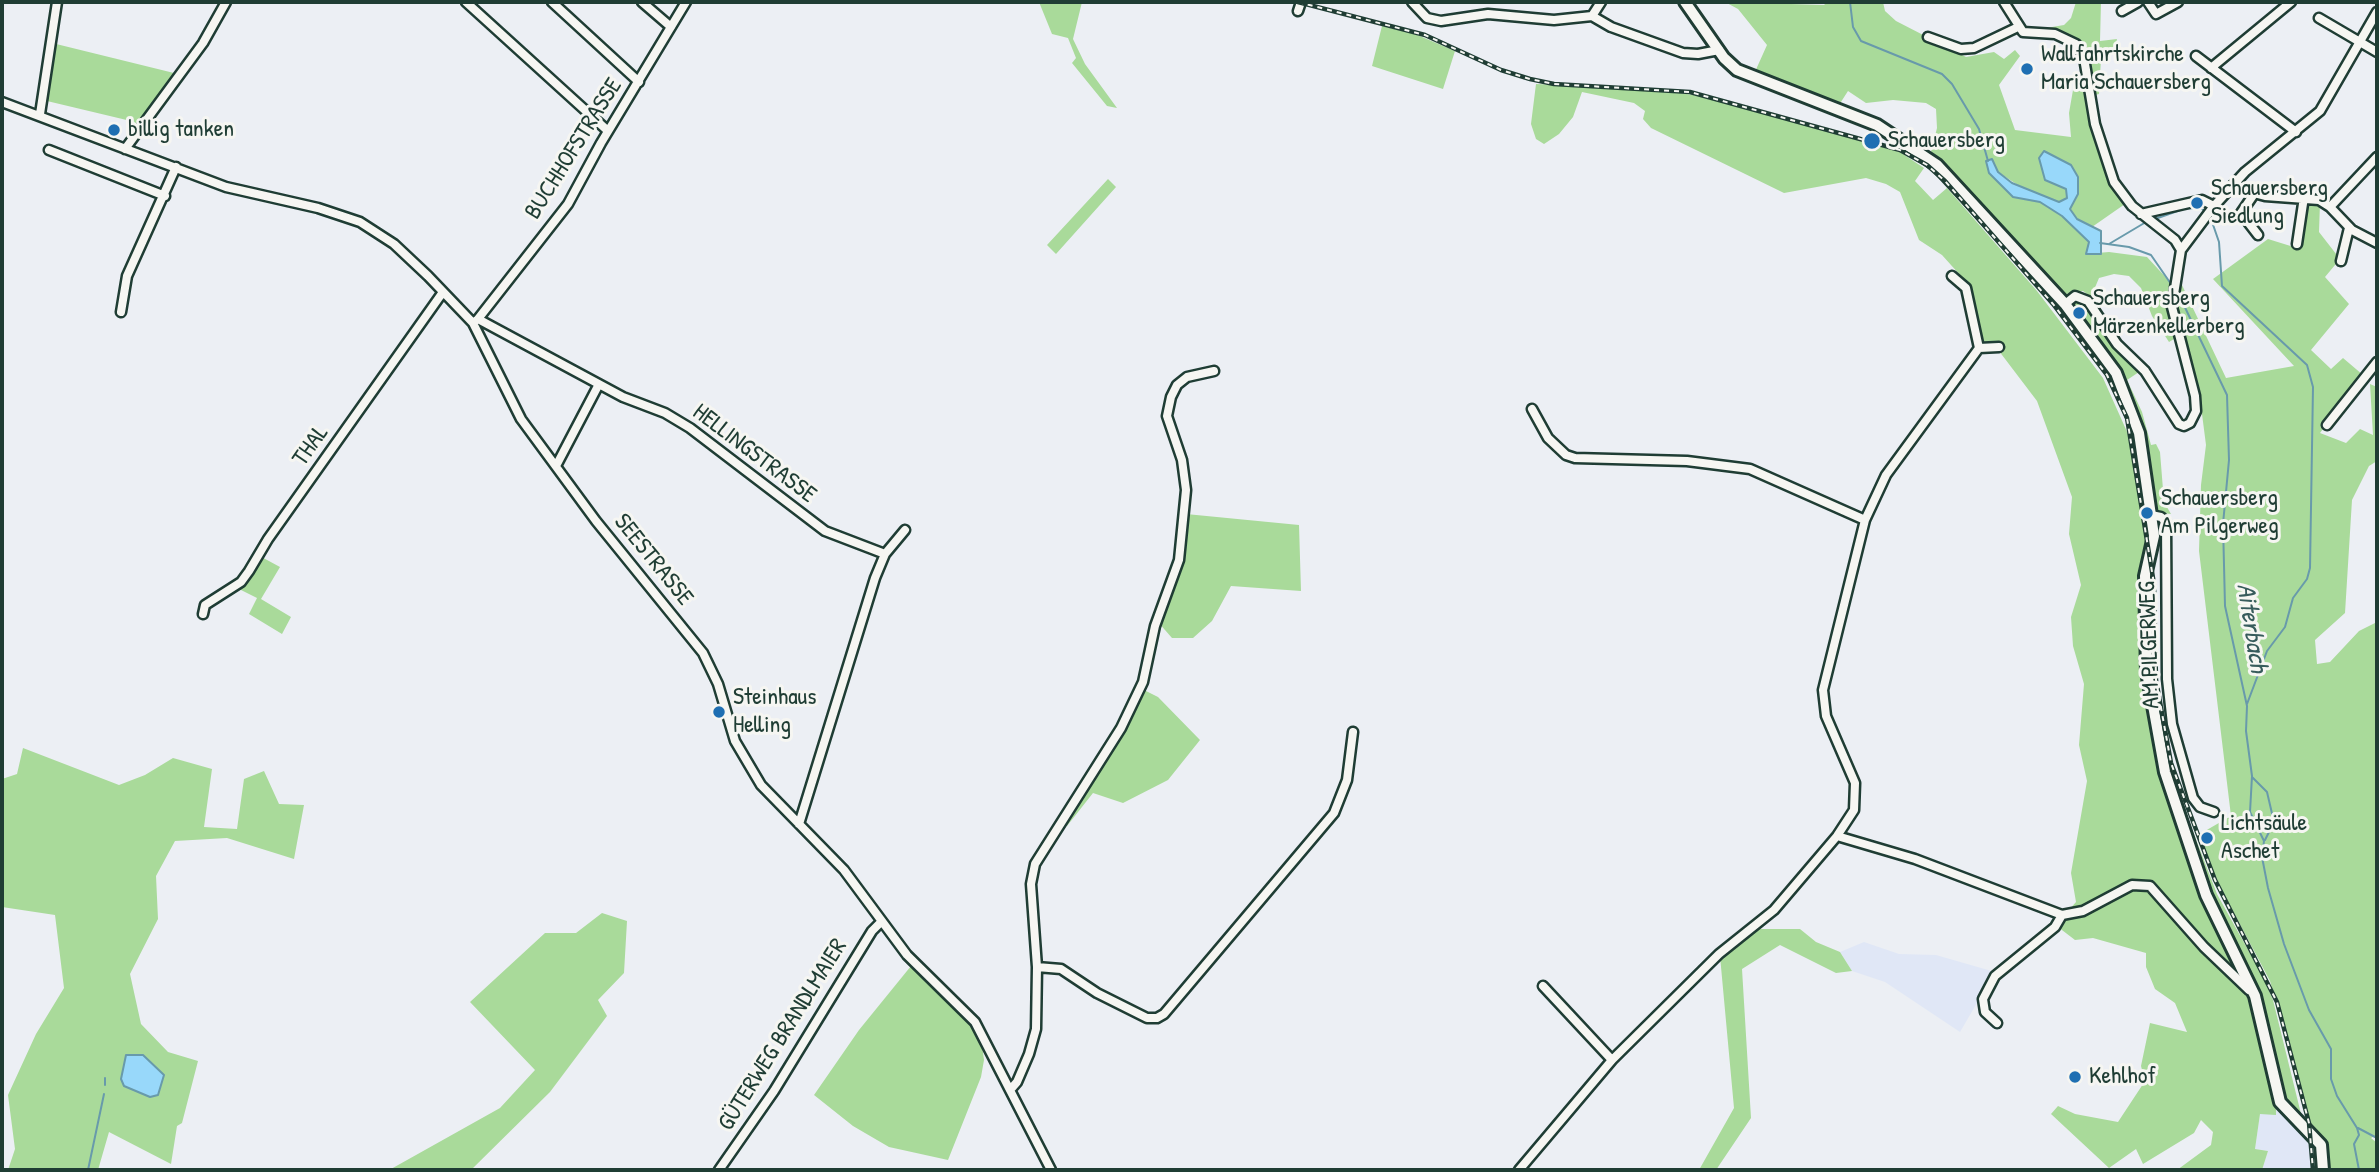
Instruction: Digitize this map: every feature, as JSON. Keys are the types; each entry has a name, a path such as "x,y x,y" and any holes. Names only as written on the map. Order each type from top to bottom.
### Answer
{"main road":[{"path":"1685,2 1718,50 1737,70 1877,125 1928,158 1978,206 2065,304 2109,362 2127,396 2138,433 2151,515 2154,542 2146,566 2144,592 2147,672 2157,734 2174,803 2206,895 2255,996 2280,1102 2321,1145 2323,1170"}],"street":[{"path":"40,114 57,2"},
{"path":"125,149 203,43 226,2"},
{"path":"467,2 608,131"},
{"path":"552,2 639,82"},
{"path":"642,2 671,27"},
{"name":"BUCHHOFSTRASSE","path":"475,321 568,204 608,131 686,2"},
{"path":"1298,12 1301,2"},
{"path":"1412,2 1427,18 1441,21 1488,15 1554,20 1592,16 1606,25 1684,53 1698,54 1718,50"},
{"path":"1592,16 1601,2"},
{"path":"2004,2 2021,30"},
{"path":"2122,11 2138,2"},
{"path":"2148,2 2156,14 2178,2"},
{"path":"2211,68 2291,2"},
{"path":"2065,304 2075,296 2088,301 2117,344 2145,372 2184,426 2190,423 2196,411 2175,325 2173,297 2181,250 2231,187 2262,156 2296,132 2327,102 2377,12"},
{"path":"2319,18 2377,52"},
{"path":"1928,37 1951,47 1974,48 2021,30 2055,34 2068,39 2084,58 2095,124 2109,170 2124,197 2175,240 2181,250"},
{"path":"2196,56 2296,132"},
{"name":"SEESTRASSE","path":"2,102 40,114 226,187 317,208 360,222 394,244 475,321 511,401 555,466 703,653 718,684 729,725 750,770 844,870 907,955 975,1022 1051,1170"},
{"path":"49,150 165,196"},
{"path":"2330,207 2377,157"},
{"path":"121,312 127,276 176,167"},
{"path":"2231,187 2254,194 2304,197 2330,207 2348,228 2377,243"},
{"path":"2254,194 2241,213 2258,235"},
{"path":"2297,244 2304,197"},
{"path":"2143,215 2202,200 2212,208"},
{"path":"2341,261 2348,228"},
{"path":"1519,1170 1612,1060 1719,954 1774,910 1837,836 1854,810 1857,797 1855,783 1826,716 1823,690 1866,520 1886,475 1978,349 1966,288 1952,276"},
{"name":"THAL","path":"203,614 205,605 240,582 249,571 268,539 443,292"},
{"name":"HELLINGSTRASSE","path":"475,321 599,384 680,421 825,531 885,554"},
{"path":"1978,349 1998,347"},
{"path":"2327,425 2377,362"},
{"path":"1010,1090 1026,1063 1036,1029 1037,967 1031,884 1035,864 1135,701 1143,682 1155,626 1179,560 1186,490 1182,460 1167,416 1171,397 1177,385 1187,377 1214,371"},
{"path":"555,466 599,384"},
{"path":"1532,409 1548,438 1566,455 1575,458 1687,461 1750,469 1866,520"},
{"name":"AM PILGERWEG","path":"2151,515 2161,517 2166,522 2167,679 2172,724 2193,797 2200,807 2214,812"},
{"path":"799,824 871,591 885,554 905,530"},
{"path":"1037,967 1061,969 1097,993 1147,1018 1157,1018 1164,1014 1334,813 1347,780 1353,733"},
{"path":"1837,836 1915,859 2062,915 2082,911 2132,885 2150,886 2204,947 2255,996"},
{"path":"1997,1023 1985,1012 1983,999 1995,976 2055,927 2062,915"},
{"name":"GÜTERWEG BRANDLMAIER","path":"719,1170 774,1091 872,931 881,922"},
{"path":"1543,986 1612,1060"}],"shaded area":[{"path":"1864,942 1899,954 1936,955 1995,972 1960,1032 1885,982 1852,971 1840,952"},
{"path":"2276,1101 2319,1148 2319,1170 2262,1170 2268,1151 2255,1149 2260,1114"}],"green space":[{"path":"1039,2 1082,2 1073,39 1085,64 1117,108 1107,106 1072,63 1076,58 1068,38 1052,34"},
{"path":"1725,2 1824,5 1827,2 1883,2 1885,11 1896,21 1966,57 1994,52 2004,59 2015,50 2020,56 1999,85 2015,130 2071,137 2069,113 2073,90 2083,89 2105,171 2125,204 2092,227 2077,219 2070,208 2078,194 2066,189 2067,198 2059,202 2027,191 1998,172 1989,173 2013,197 2040,202 2062,216 2090,242 2086,254 2109,252 2147,257 2171,283 2182,285 2226,378 2294,366 2213,279 2268,239 2297,248 2307,202 2320,203 2319,232 2340,259 2325,277 2349,304 2311,350 2331,369 2343,358 2363,375 2320,433 2346,443 2360,429 2373,435 2370,384 2377,387 2377,461 2369,466 2352,500 2345,613 2315,640 2317,664 2330,662 2359,631 2377,622 2377,1135 2371,1138 2377,1143 2377,1170 2327,1170 2328,1151 2324,1140 2313,1131 2270,981 2218,883 2198,835 2231,816 2199,551 2201,485 2206,445 2202,414 2179,336 2169,342 2152,316 2141,288 2129,276 2114,274 2099,278 2091,297 2083,291 2061,295 1968,190 1930,156 1937,128 1936,109 1926,103 1893,100 1866,103 1848,91 1839,105 1754,74 1767,45 1738,9"},
{"path":"2076,2 2101,2 2100,41 2117,39 2115,48 2101,58 2099,94 2091,96 2079,44 2069,36 2046,28 2064,25 2071,18"},
{"path":"1382,26 1415,34 1455,51 1443,89 1372,66"},
{"path":"48,42 178,74 137,131 132,128 135,122 47,101 45,111 37,109"},
{"path":"1536,84 1652,89 1707,97 1900,152 1924,168 1915,181 1933,200 1947,188 2037,291 2103,378 2128,434 2147,548 2142,563 2144,672 2150,722 2163,781 2256,1011 2276,1101 2276,1115 2260,1114 2255,1149 2268,1151 2262,1170 2177,1170 2211,1145 2213,1132 2201,1120 2194,1133 2143,1164 2136,1149 2109,1168 2051,1114 2058,1106 2075,1114 2118,1122 2145,1081 2141,1066 2150,1023 2187,1032 2175,1003 2155,989 2146,967 2146,953 2093,938 2075,940 2058,927 2064,917 2085,906 2068,911 2076,902 2071,873 2087,781 2079,745 2084,684 2073,646 2071,617 2081,585 2069,534 2072,497 2037,401 1998,346 1985,345 1979,335 1969,285 1942,255 1919,240 1900,192 1886,184 1866,178 1784,193 1651,128 1643,119 1645,111 1634,103 1582,92 1573,117 1559,134 1544,144 1536,139 1531,124"},
{"path":"1108,179 1116,187 1056,254 1047,245"},
{"path":"2076,300 2082,301 2119,351 2142,370 2127,380 2142,412 2151,445 2156,444 2160,452 2164,502 2171,514 2154,512 2137,414 2110,356 2074,306"},
{"path":"1186,514 1299,525 1301,591 1231,586 1212,621 1193,638 1172,638 1158,622 1184,562"},
{"path":"256,554 280,567 261,599 291,617 282,634 249,614 257,598 233,586 246,573"},
{"path":"2149,568 2156,702 2170,772 2217,894 2273,1000 2303,1122 2284,1101 2270,1046 2212,902 2174,793 2151,677"},
{"path":"1144,690 1158,697 1200,740 1168,780 1123,803 1093,793 1067,826 1062,823"},
{"path":"23,748 119,785 145,775 173,758 212,769 204,827 237,829 244,779 264,771 279,804 304,805 294,859 227,838 175,841 156,876 158,919 130,974 141,1024 168,1052 198,1061 182,1123 177,1126 171,1164 109,1132 98,1170 8,1170 15,1149 8,1095 36,1034 64,988 55,915 2,907 2,779 17,774"},
{"path":"602,913 627,921 624,973 598,1000 607,1016 550,1092 471,1170 381,1170 391,1169 500,1108 535,1070 470,1002 545,933 576,933"},
{"path":"1754,929 1800,929 1816,942 1840,952 1852,971 1836,973 1780,945 1742,969 1751,1118 1716,1170 1699,1170 1734,1108 1720,956"},
{"path":"911,966 962,1014 981,1038 984,1060 981,1077 948,1160 889,1147 853,1126 814,1095 859,1030"}],"water":[{"path":"2044,151 2071,165 2078,177 2078,194 2070,209 2077,219 2101,231 2101,254 2086,254 2089,242 2062,216 2040,202 2013,197 1989,173 1986,161 1992,159 1998,172 2012,183 2059,202 2067,198 2066,189 2045,180 2039,158"},
{"path":"126,1055 143,1055 164,1075 158,1095 150,1097 124,1086 121,1079"}],"waterway":[{"name":"Aiterbach","path":"1850,2 1853,27 1861,41 1942,74 1952,84 1979,129 1988,161"},
{"path":"2155,219 2186,208 2202,209 2206,212"},
{"path":"2210,216 2219,242 2222,286 2307,365 2313,387 2310,568 2307,579 2293,598 2285,627 2267,651 2247,704"},
{"path":"2109,244 2146,222"},
{"name":"Aiterbach","path":"2100,243 2129,247 2151,255 2171,284"},
{"name":"Aiterbach","path":"2179,295 2227,395 2229,460 2223,524 2225,606 2247,706 2246,731 2252,776 2250,812 2264,841 2262,857 2268,888 2284,944 2309,1010 2331,1049 2331,1079 2337,1096 2357,1128 2359,1135 2354,1144 2359,1170"},
{"name":"Aiterbach","path":"2252,777 2267,792 2274,822 2265,840"},
{"path":"105,1078 105,1085"},
{"path":"88,1170 104,1094"},
{"path":"2358,1128 2377,1138"}],"railway":[{"path":"1298,2 1425,35 1501,70 1530,79 1554,84 1690,92 1900,150 1927,165 1945,181 2053,304 2107,375 2127,418 2154,584 2156,680 2171,763 2215,880 2277,1002 2309,1123 2313,1170"}],"place":[{"name":"Wallfahrtskirche Maria Schauersberg","path":"2027,69"},
{"name":"billig tanken","path":"114,130"},
{"name":"Schauersberg","path":"1872,141"},
{"name":"Schauersberg Siedlung","path":"2197,203"},
{"name":"Schauersberg Märzenkellerberg","path":"2079,313"},
{"name":"Schauersberg Am Pilgerweg","path":"2147,513"},
{"name":"Steinhaus Helling","path":"719,712"},
{"name":"Lichtsäule Aschet","path":"2207,838"},
{"name":"Kehlhof","path":"2075,1077"}]}
